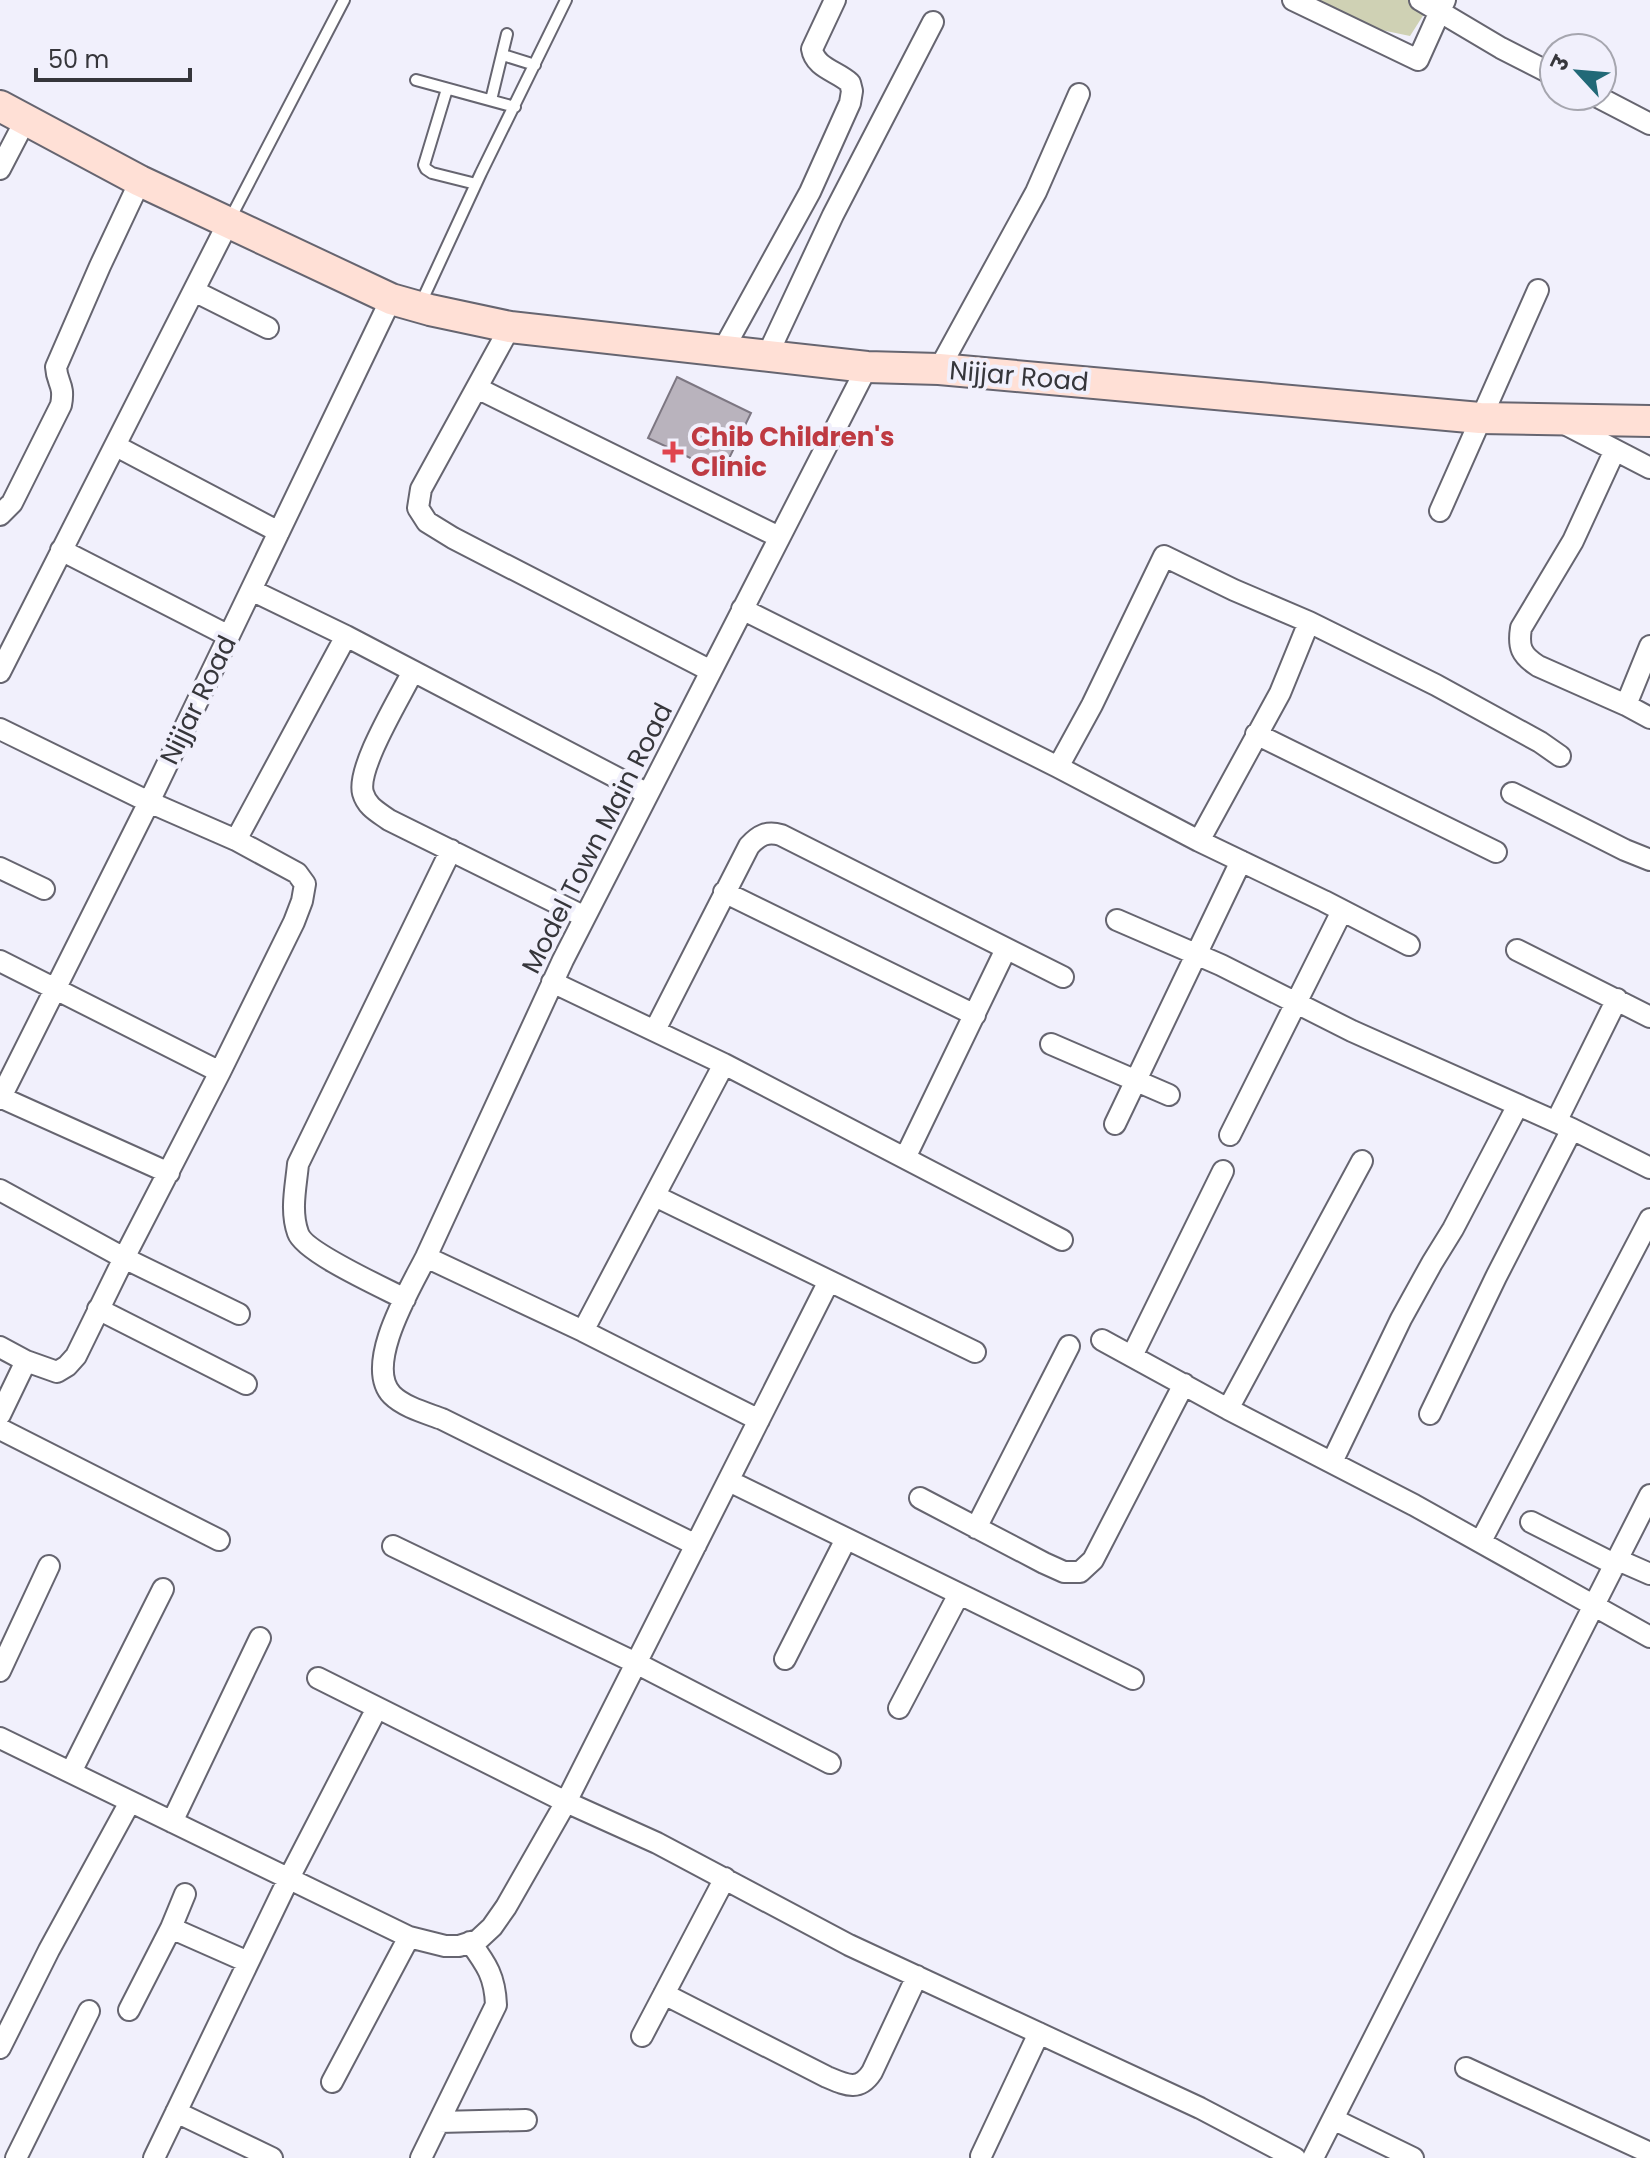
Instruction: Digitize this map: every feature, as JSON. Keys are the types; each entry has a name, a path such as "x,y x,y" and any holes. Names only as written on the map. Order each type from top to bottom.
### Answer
{"street":[{"path":"723,350 810,192 850,103 850,83 818,64 813,56 812,49 835,0"},
{"path":"1293,0 1418,60 1442,6"},
{"path":"1420,0 1442,6 1501,48 1538,67"},
{"path":"767,356 827,228 933,22"},
{"path":"939,369 1036,192 1079,94"},
{"path":"1618,107 1650,124"},
{"name":"Nijjar Road","path":"13,113 140,181 405,303 510,327 867,367 939,369 1480,418 1650,421"},
{"path":"0,169 13,113"},
{"path":"0,515 12,503 61,405 63,392 56,367 140,181"},
{"path":"0,672 228,223"},
{"path":"1440,511 1538,290"},
{"path":"194,291 268,328"},
{"name":"Nijjar Road","path":"0,1098 149,802 279,532 405,303"},
{"path":"510,327 421,489 418,508 427,522 489,557 711,671"},
{"name":"Model Town Main Road","path":"696,1545 401,1401 391,1394 383,1379 382,1365 388,1338 405,1299 552,982 867,367"},
{"path":"477,388 779,537"},
{"path":"1558,421 1650,468"},
{"path":"116,446 279,532"},
{"path":"1615,450 1573,541 1521,628 1519,642 1528,659 1538,666 1650,718"},
{"path":"61,550 229,636"},
{"path":"1058,767 1092,705 1164,556 1309,622 1488,713 1560,756"},
{"path":"251,590 346,636 648,794"},
{"path":"742,609 1409,945"},
{"path":"1199,841 1280,693 1309,622"},
{"path":"236,840 346,636"},
{"path":"1626,705 1650,646"},
{"path":"413,671 367,762 362,791 370,807 389,820 585,917"},
{"path":"0,729 149,802 236,840 297,873 305,884 294,922 76,1356 57,1372 0,1347"},
{"path":"1256,734 1496,852"},
{"path":"1512,793 1650,860"},
{"path":"655,1030 749,846 756,838 772,832 1063,977"},
{"path":"405,1299 314,1251 298,1236 293,1208 298,1164 451,850"},
{"path":"1115,1124 1241,861"},
{"path":"0,868 44,889"},
{"path":"724,892 975,1015"},
{"path":"1230,1135 1342,911"},
{"path":"1117,920 1650,1168"},
{"path":"905,1158 1006,949"},
{"path":"1517,950 1650,1017"},
{"path":"0,961 220,1072"},
{"path":"552,982 724,1064 1062,1240"},
{"path":"1430,1414 1496,1277 1617,999"},
{"path":"1051,1044 1169,1095"},
{"path":"583,1331 724,1064"},
{"path":"0,1098 169,1173"},
{"path":"1332,1462 1401,1319 1453,1229 1518,1105"},
{"path":"1228,1409 1362,1161"},
{"path":"1132,1356 1223,1171"},
{"path":"0,1190 124,1258 239,1314"},
{"path":"655,1196 975,1352"},
{"path":"1481,1541 1650,1219"},
{"path":"426,1257 583,1331 759,1420"},
{"path":"0,1738 409,1937 445,1946 459,1946 478,1940 506,1907 566,1802 829,1281"},
{"path":"98,1309 246,1384"},
{"path":"1102,1340 1481,1541 1650,1637"},
{"path":"976,1528 1069,1346"},
{"path":"0,1415 26,1361"},
{"path":"920,1498 1044,1563 1064,1572 1080,1572 1093,1560 1184,1384"},
{"path":"0,1429 219,1540"},
{"path":"729,1481 1133,1679"},
{"path":"1313,2158 1650,1495"},
{"path":"1531,1522 1650,1574"},
{"path":"785,1659 846,1539"},
{"path":"393,1546 636,1663 830,1763"},
{"path":"0,1671 49,1566"},
{"path":"71,1772 163,1589"},
{"path":"899,1708 959,1594"},
{"path":"172,1822 260,1638"},
{"path":"318,1678 566,1802 657,1843 849,1945 1200,2108 1295,2158"},
{"path":"154,2158 289,1878 377,1708"},
{"path":"0,2048 49,1950 130,1802"},
{"path":"642,2036 725,1878"},
{"path":"129,2010 185,1894"},
{"path":"171,1928 248,1962"},
{"path":"332,2082 409,1937"},
{"path":"421,2158 496,2005 495,1987 487,1965 470,1942"},
{"path":"664,1994 827,2077 859,2085 872,2072 917,1976"},
{"path":"16,2158 89,2011"},
{"path":"981,2156 1039,2033"},
{"path":"1466,2068 1650,2153"},
{"path":"176,2112 272,2158"},
{"path":"1333,2119 1413,2158"},
{"path":"439,2122 526,2120"}],"lane":[{"path":"228,223 344,0"},
{"path":"405,303 476,184 566,0"},
{"path":"491,100 507,34"},
{"path":"503,55 535,65"},
{"path":"416,80 515,107"},
{"path":"447,89 424,165 432,173 476,184"}],"green space":[{"path":"1313,0 1433,0 1410,36 1367,27"}],"building":[{"path":"677,377 751,413 722,473 648,438"}],"place":[{"name":"Chib Children's Clinic","path":"673,452"}]}
